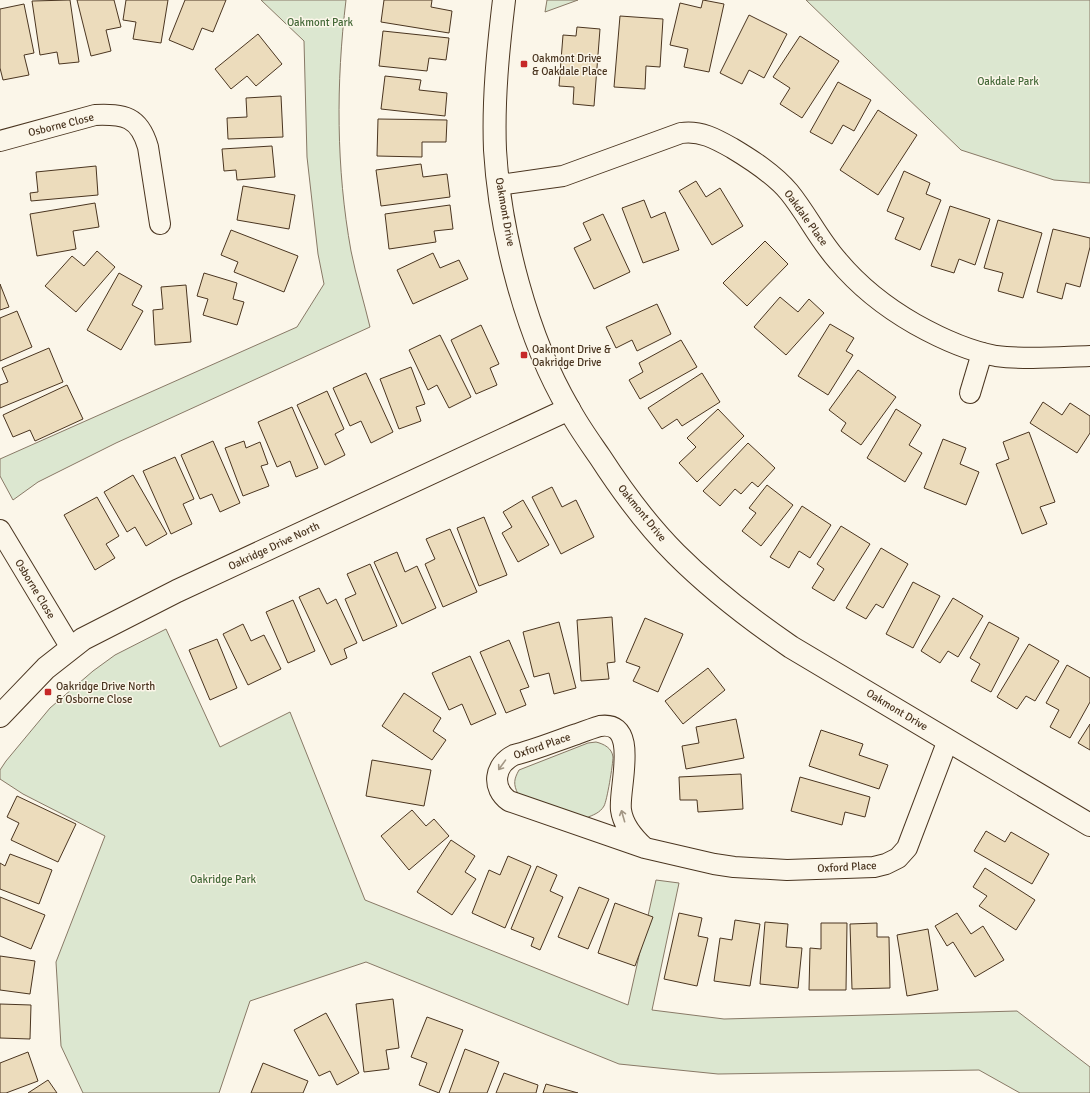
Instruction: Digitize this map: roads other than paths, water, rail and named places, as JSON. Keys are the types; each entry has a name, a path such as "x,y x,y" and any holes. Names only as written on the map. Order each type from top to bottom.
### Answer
{"street":[{"name":"Oakmont Drive","path":"504,0 496,91 496,151 499,185 515,268 537,341 569,409 631,502 676,554 725,599 790,647 1090,826"},
{"name":"Osborne Close","path":"0,141 95,116 107,115 128,118 142,129 148,147 160,224"},
{"name":"Oakdale Place","path":"499,185 563,176 681,133 689,132 702,134 716,139 773,176 788,192 837,260 870,292 914,324 962,347 982,353 1016,358 1090,356"},
{"path":"970,393 982,353"},
{"name":"Oakridge Drive North","path":"0,716 46,668 83,639 177,591 569,409"},
{"name":"Osborne Close","path":"0,530 71,648"},
{"name":"Oxford Place","path":"645,848 629,831 622,817 621,803 626,747 623,736 614,729 599,726 514,755 500,766 497,779 498,788 502,796 509,801 645,848 714,864 757,869 861,868 886,864 898,858 907,848 948,740"}],"place":[{"name":"Oakmont Drive & Oakdale Place","path":"524,64"},
{"name":"Oakmont Drive & Oakridge Drive","path":"524,355"},
{"name":"Oakridge Drive North & Osborne Close","path":"48,692"}],"park label":[{"name":"Oakmont Park","path":"320,22"},
{"name":"Oakdale Park","path":"1008,81"},
{"name":"Oakridge Park","path":"223,879"}]}
